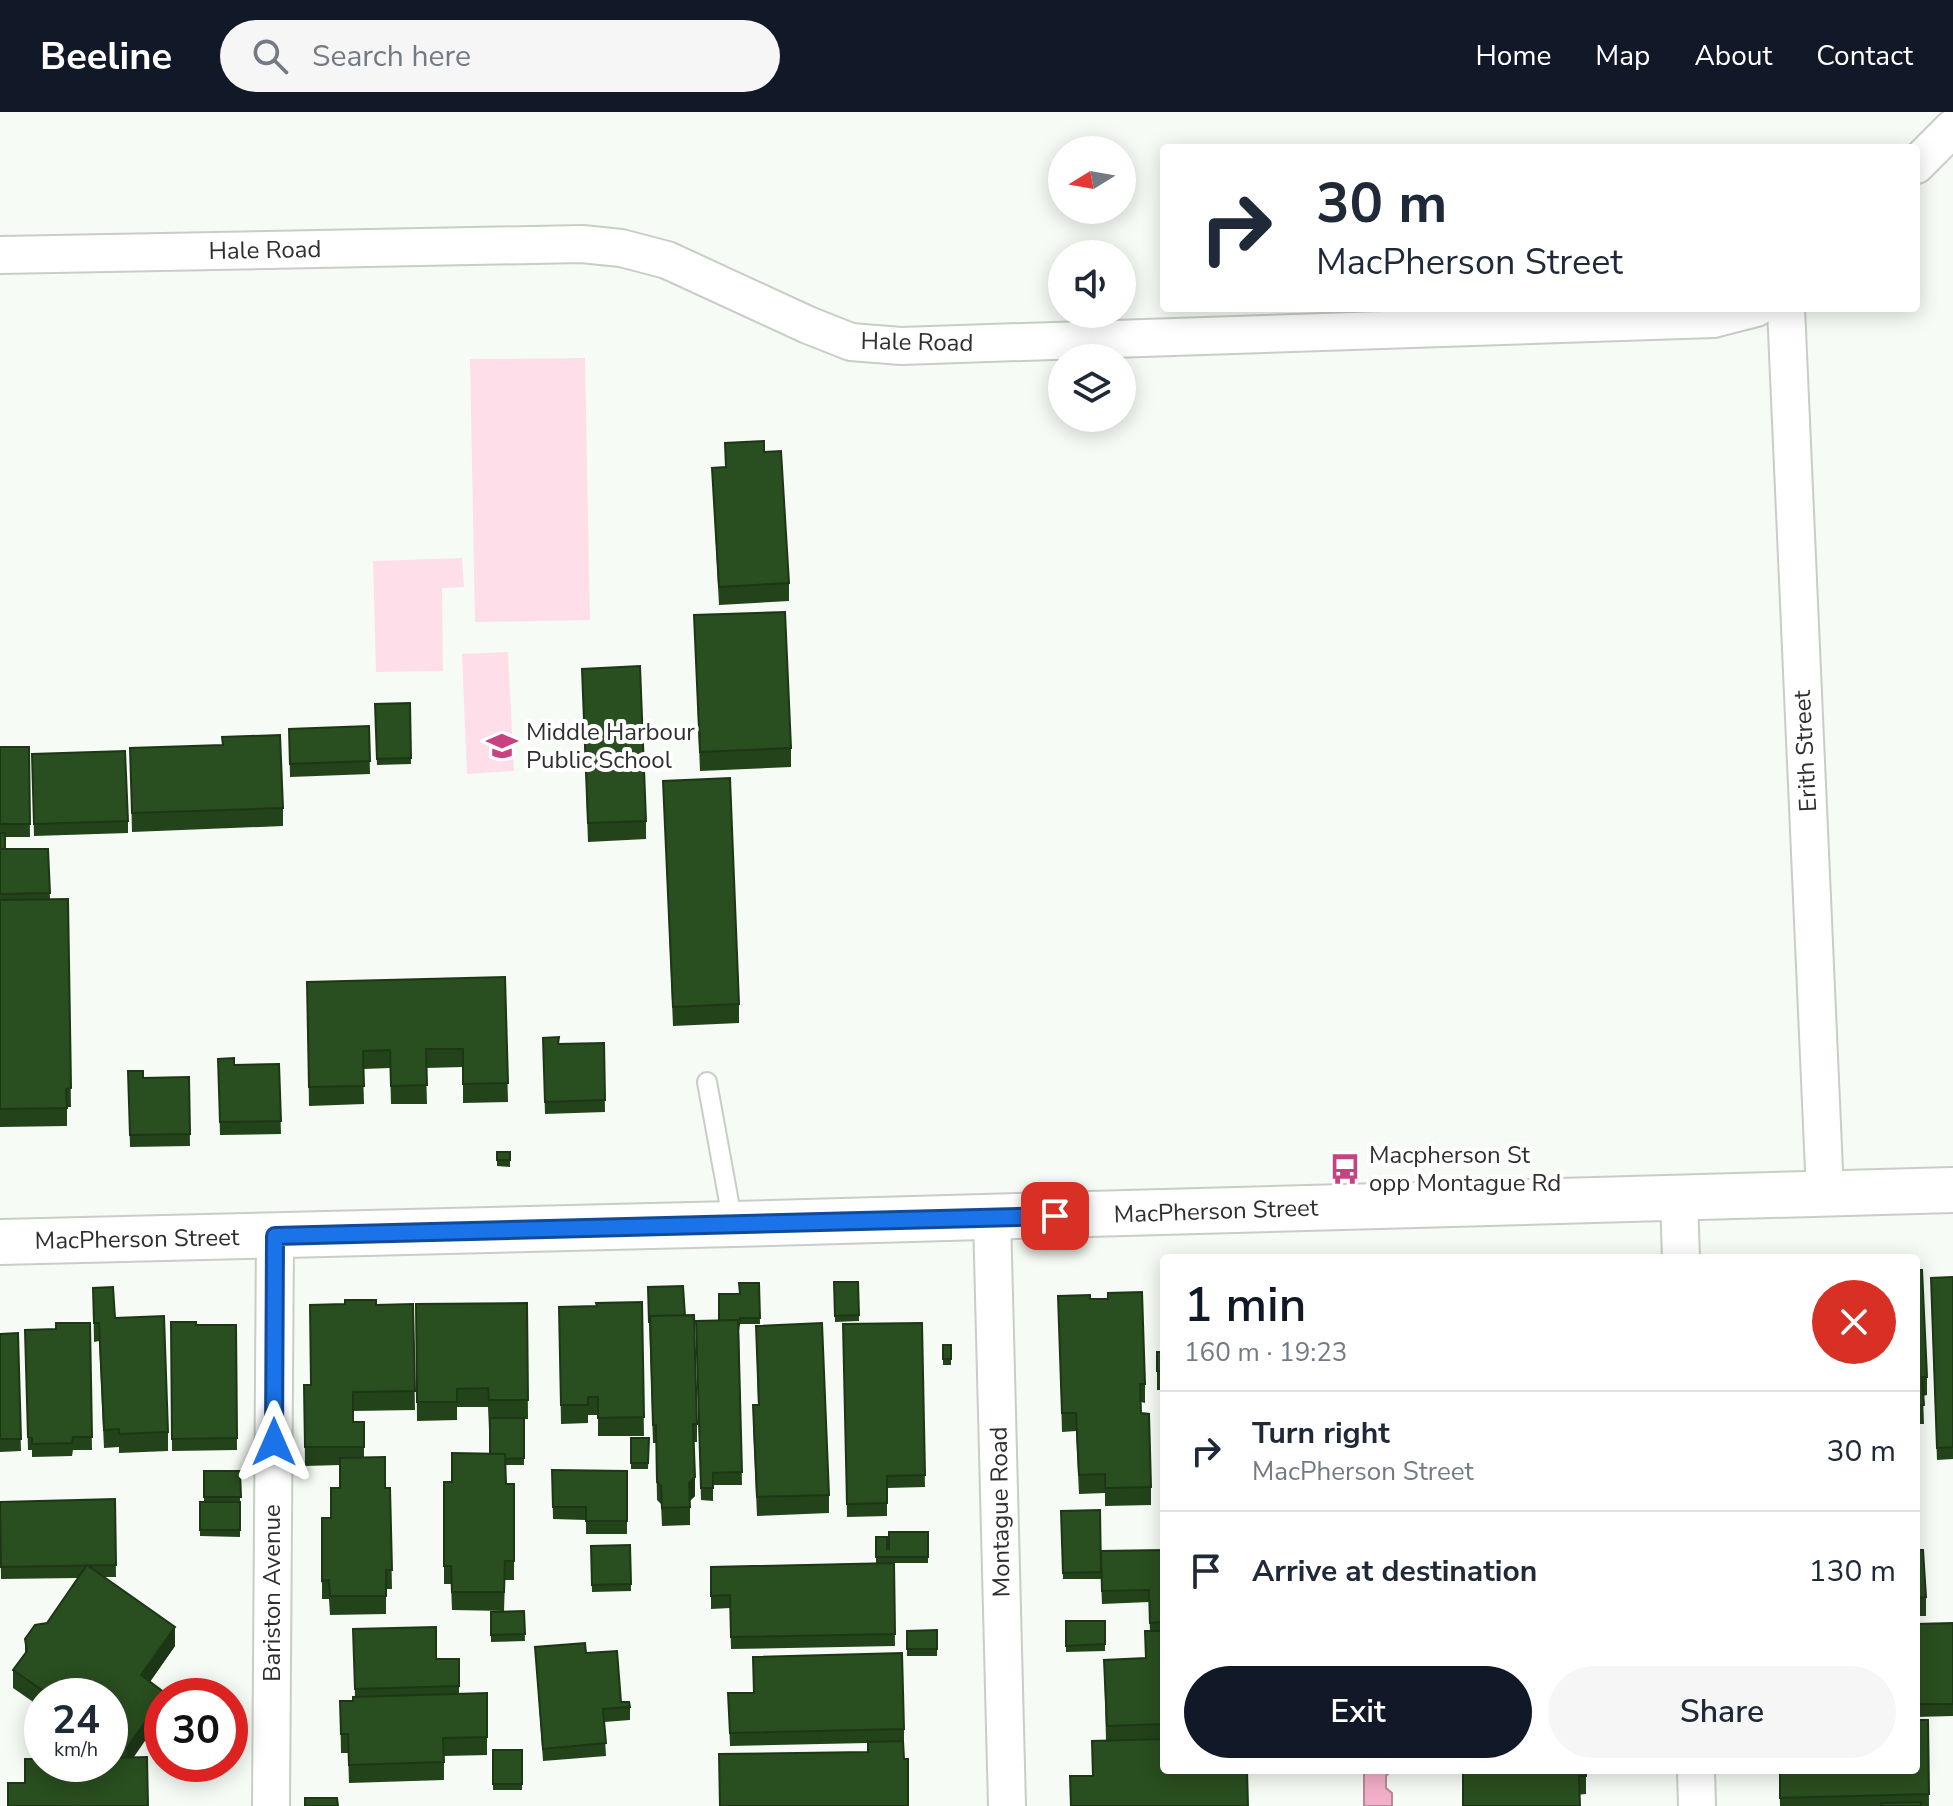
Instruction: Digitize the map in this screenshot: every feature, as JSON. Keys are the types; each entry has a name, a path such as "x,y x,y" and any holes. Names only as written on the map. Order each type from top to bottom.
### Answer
{"main road":[{"name":"MacPherson Street","path":"0,1242 1953,1190"}],"street":[{"path":"1920,161 1953,128"},
{"name":"Hale Road","path":"0,255 582,244 621,248 667,260 851,342 901,346 1713,319 1740,312"},
{"name":"Erith Street","path":"1786,312 1825,1193"},
{"path":"1679,1198 1681,1254"},
{"name":"Montague Road","path":"992,1217 1007,1806"},
{"name":"Bariston Avenue","path":"271,1806 275,1236"},
{"path":"1696,1774 1697,1806"}],"lane":[{"path":"707,1082 733,1224"}],"shaded area":[{"path":"585,358 590,620 475,622 470,359"},
{"path":"462,558 464,587 442,588 443,671 376,672 373,561"},
{"path":"508,652 514,771 467,774 462,654"},
{"path":"1364,1774 1388,1774 1386,1788 1392,1793 1392,1806 1364,1806"}],"building":[{"path":"764,441 764,452 781,451 789,583 719,587 712,468 726,467 725,443"},
{"path":"785,612 791,748 700,752 694,615"},
{"path":"640,666 646,821 588,823 582,669"},
{"path":"410,703 411,758 377,759 375,704"},
{"path":"369,726 370,761 290,764 289,729"},
{"path":"280,735 283,808 132,813 130,748 223,745 222,737"},
{"path":"0,747 29,747 30,824 0,824"},
{"path":"125,751 128,821 34,824 32,754"},
{"path":"730,778 739,1004 673,1007 663,781"},
{"path":"0,833 5,833 5,849 0,849"},
{"path":"0,849 48,849 50,893 0,894"},
{"path":"68,899 71,1088 66,1089 67,1108 0,1109 0,900"},
{"path":"505,977 508,1083 463,1084 463,1049 426,1049 427,1085 391,1086 390,1050 363,1051 364,1086 309,1087 307,982"},
{"path":"559,1037 558,1044 604,1043 605,1100 545,1102 543,1038"},
{"path":"234,1058 234,1065 279,1064 281,1121 220,1122 218,1059"},
{"path":"128,1071 143,1071 143,1078 189,1077 190,1134 130,1135"},
{"path":"497,1152 510,1152 510,1160 497,1160"},
{"path":"1920,1270 1927,1377 1922,1377 1924,1405 1920,1406"},
{"path":"1953,1277 1953,1447 1937,1448 1931,1278"},
{"path":"834,1282 858,1282 859,1315 835,1316"},
{"path":"739,1283 759,1283 760,1318 740,1318 739,1325 738,1320 719,1321 719,1294 740,1294"},
{"path":"683,1286 685,1316 650,1316 649,1322 648,1287"},
{"path":"113,1287 115,1318 164,1316 168,1432 119,1434 119,1429 104,1430 99,1323 94,1323 93,1288"},
{"path":"1142,1292 1145,1384 1140,1384 1141,1413 1149,1414 1151,1487 1105,1488 1105,1474 1079,1475 1076,1413 1062,1413 1058,1296 1090,1295 1090,1299 1108,1299 1108,1293"},
{"path":"345,1300 376,1300 376,1305 413,1304 415,1391 353,1392 353,1422 364,1422 364,1447 305,1447 304,1385 311,1385 310,1305 345,1304"},
{"path":"642,1302 644,1417 598,1418 598,1397 588,1397 588,1405 561,1405 559,1307"},
{"path":"527,1303 528,1400 489,1400 488,1388 457,1389 457,1402 417,1402 416,1304"},
{"path":"694,1315 695,1477 689,1483 690,1507 662,1508 661,1486 657,1482 656,1425 653,1425 650,1316"},
{"path":"738,1320 742,1472 713,1473 713,1488 701,1488 696,1321"},
{"path":"171,1322 236,1325 237,1438 172,1439"},
{"path":"56,1323 90,1323 92,1437 73,1437 72,1443 32,1444 32,1438 28,1437 25,1330 56,1329"},
{"path":"822,1323 829,1495 757,1497 753,1405 759,1405 756,1326"},
{"path":"922,1323 925,1475 887,1476 887,1503 847,1504 843,1324"},
{"path":"18,1333 21,1439 0,1439 0,1334"},
{"path":"943,1345 951,1345 951,1359 943,1359"},
{"path":"1157,1352 1160,1352 1160,1371 1157,1371"},
{"path":"490,1418 524,1418 524,1458 505,1459 505,1454 490,1454"},
{"path":"631,1438 649,1438 648,1463 631,1463"},
{"path":"452,1453 505,1454 506,1484 514,1484 514,1561 505,1561 504,1592 452,1592 451,1566 444,1566 444,1482 452,1482"},
{"path":"385,1457 385,1488 390,1488 392,1570 386,1570 386,1596 330,1596 329,1580 322,1581 322,1518 331,1518 331,1488 340,1488 340,1458"},
{"path":"552,1470 627,1471 627,1521 586,1521 586,1507 553,1507"},
{"path":"204,1471 240,1471 241,1497 204,1497"},
{"path":"115,1499 116,1565 1,1567 0,1502"},
{"path":"200,1502 240,1502 240,1530 200,1530"},
{"path":"1100,1510 1101,1572 1063,1573 1061,1511"},
{"path":"889,1532 928,1532 928,1557 876,1557 876,1537 887,1537 889,1549"},
{"path":"630,1545 631,1584 592,1585 591,1546"},
{"path":"1160,1550 1160,1622 1150,1623 1149,1590 1102,1591 1101,1551"},
{"path":"1920,1550 1923,1550 1926,1597 1920,1598"},
{"path":"894,1563 895,1634 731,1637 730,1595 711,1596 711,1567"},
{"path":"87,1565 175,1627 141,1675 145,1678 144,1723 128,1747 128,1678 25,1678 13,1670 27,1651 25,1639 35,1625 47,1623"},
{"path":"524,1611 525,1634 491,1635 491,1612"},
{"path":"1066,1621 1105,1621 1105,1644 1066,1646"},
{"path":"1953,1623 1953,1704 1920,1704 1920,1624"},
{"path":"436,1627 436,1659 459,1659 459,1686 355,1689 353,1629"},
{"path":"937,1630 937,1649 907,1649 907,1631"},
{"path":"1145,1631 1160,1631 1160,1724 1107,1726 1104,1660 1146,1658"},
{"path":"585,1643 586,1653 617,1651 621,1702 629,1702 630,1707 603,1709 606,1743 543,1749 535,1647"},
{"path":"902,1653 904,1729 730,1733 728,1693 754,1693 753,1657"},
{"path":"487,1693 487,1737 443,1738 444,1762 349,1765 348,1734 341,1734 340,1701 353,1701 353,1697"},
{"path":"1920,1720 1928,1720 1929,1794 1780,1798 1780,1774 1920,1774"},
{"path":"1160,1739 1160,1774 1247,1774 1248,1806 1071,1806 1070,1776 1093,1776 1092,1741"},
{"path":"903,1741 904,1759 908,1759 908,1806 720,1806 719,1754 868,1752 868,1742"},
{"path":"493,1750 522,1750 522,1784 493,1784"},
{"path":"144,1757 148,1806 8,1806 8,1783 128,1782 128,1758"},
{"path":"1463,1774 1586,1774 1579,1776 1580,1806 1463,1806"},
{"path":"305,1798 337,1798 338,1806 305,1806"},
{"path":"1921,1802 1921,1806 1881,1806 1881,1803"}],"place":[{"name":"Middle Harbour Public School","path":"502,746"},
{"name":"Macpherson St opp Montague Rd","path":"1345,1169"}],"route":[{"path":"274,1442 275,1236 1055,1216"}]}
